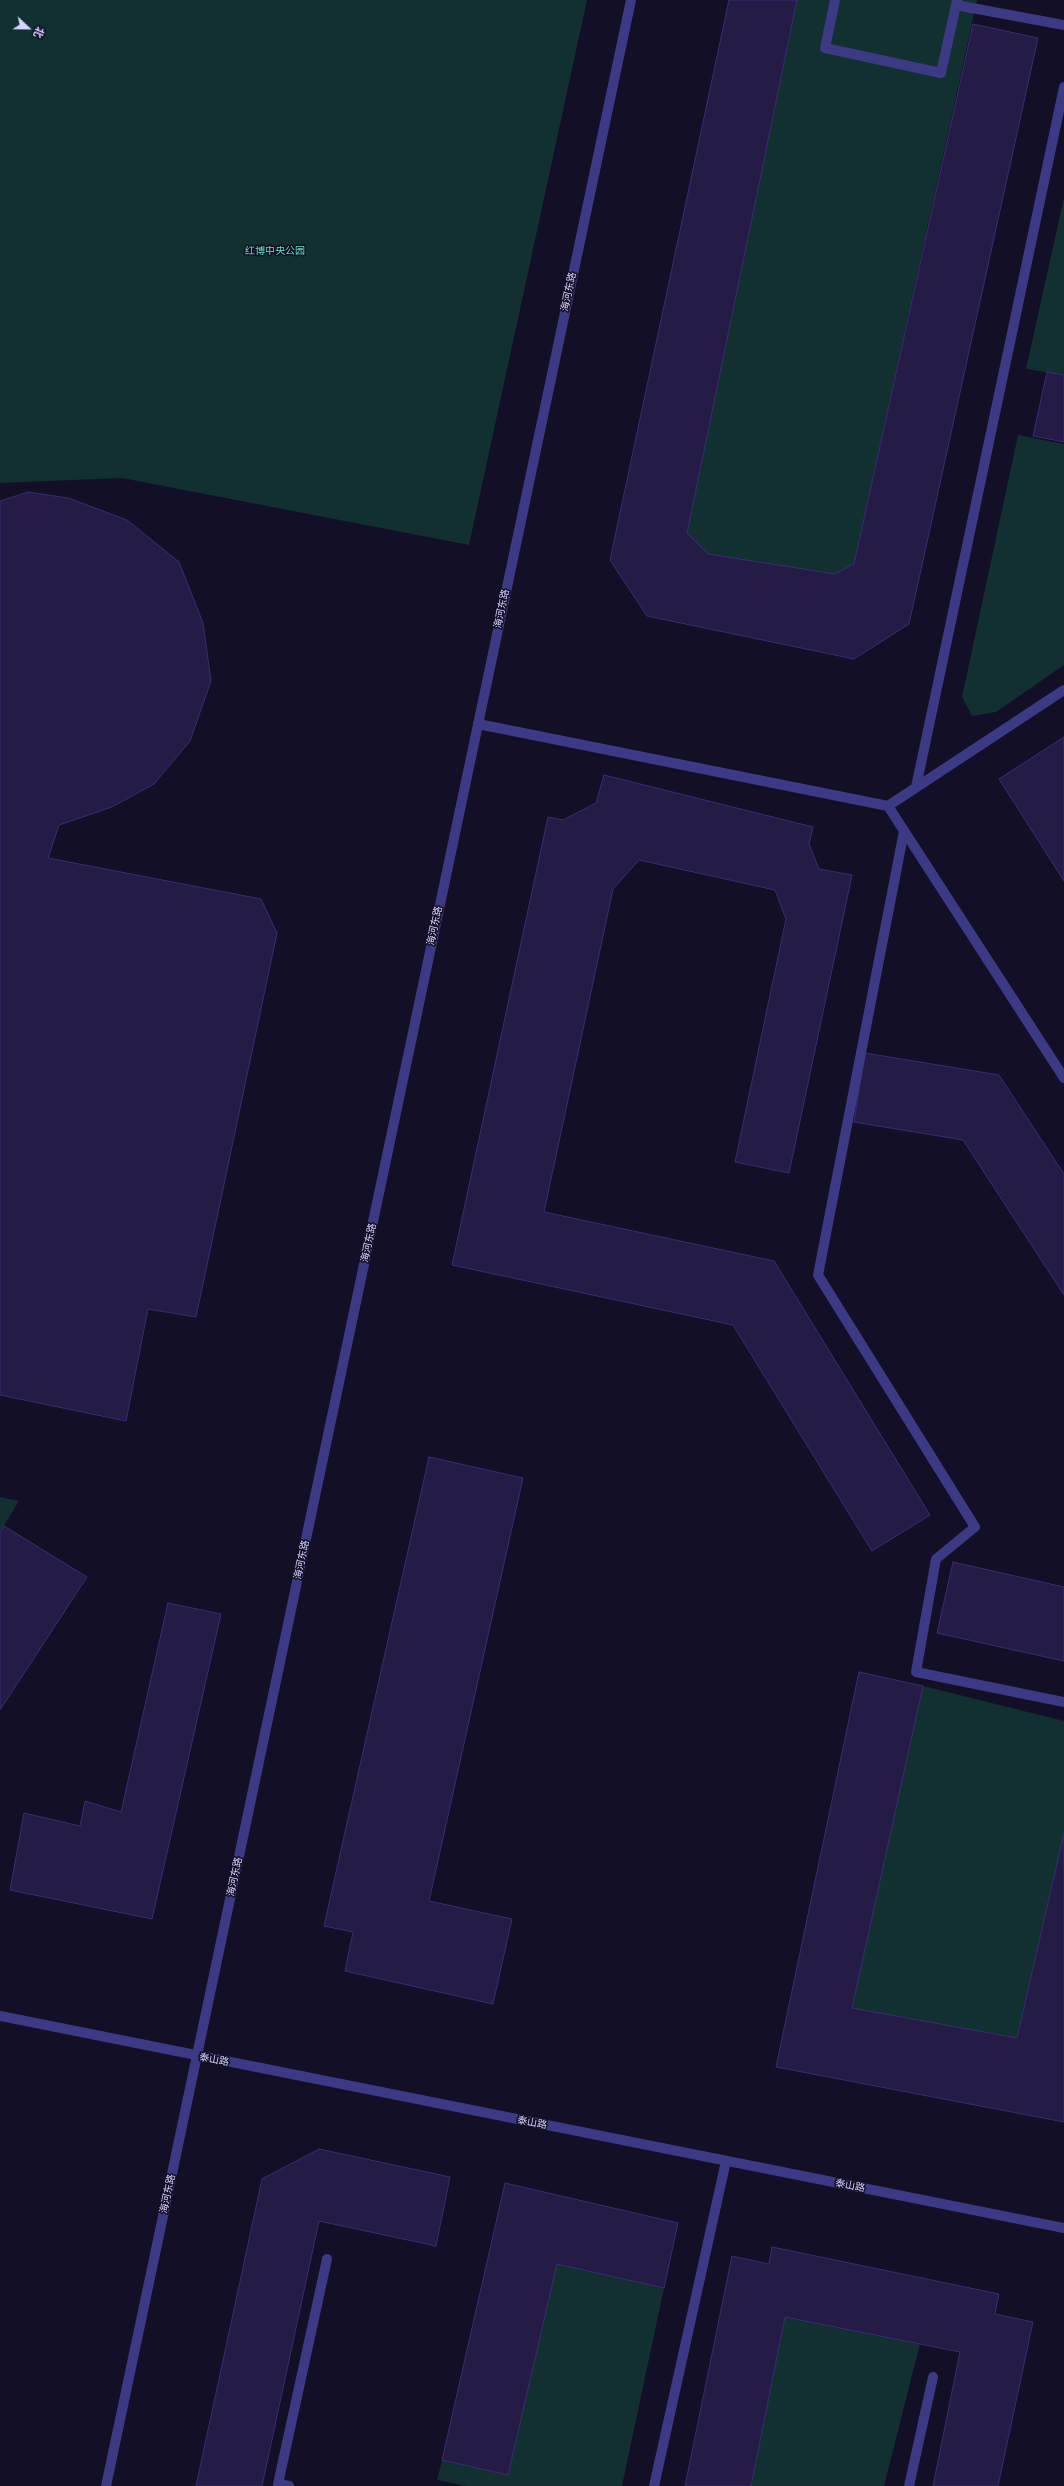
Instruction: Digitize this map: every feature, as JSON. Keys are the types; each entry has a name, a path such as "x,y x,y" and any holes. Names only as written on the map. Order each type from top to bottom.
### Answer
{"street":[{"name":"海河东路","path":"106,2486 631,0"},
{"path":"835,0 825,48 942,73 957,3 1064,24"},
{"path":"916,787 1064,86"},
{"path":"478,724 888,806 1064,690"},
{"path":"888,806 1064,1078"},
{"path":"904,831 818,1276 975,1527 936,1559 916,1672 1064,1702"},
{"name":"泰山路","path":"0,2016 197,2057 1064,2228"},
{"path":"654,2486 726,2161"},
{"path":"289,2486 278,2484 327,2259"},
{"path":"909,2486 933,2377"}],"green space":[{"name":"红博中央公园","path":"0,0 587,0 469,545 122,478 0,483"},
{"path":"797,0 977,0 854,564 835,574 708,554 687,533"},
{"path":"1064,197 1064,375 1026,369"},
{"path":"1018,435 1064,444 1064,665 996,712 972,716 962,697"},
{"path":"0,1497 19,1501 0,1532"},
{"path":"923,1686 1064,1721 1064,1833 1017,2038 852,2008"},
{"path":"557,2264 664,2288 622,2486 466,2486 437,2480 442,2460 508,2475"},
{"path":"785,2317 920,2344 884,2486 751,2486"}],"building":[{"path":"729,0 797,0 687,533 708,554 835,574 854,564 973,24 1038,38 909,624 854,659 647,616 610,560"},
{"path":"1047,372 1064,375 1064,442 1033,436"},
{"path":"28,492 68,498 127,520 179,562 203,623 211,681 190,741 154,784 112,807 59,825 48,858 261,899 277,933 196,1317 148,1309 126,1421 0,1395 0,501"},
{"path":"1064,737 1064,881 999,779"},
{"path":"604,775 813,827 809,844 819,869 852,875 789,1173 735,1162 786,919 775,890 639,860 613,889 544,1212 774,1261 930,1515 872,1551 733,1325 452,1265 548,817 563,820 596,803"},
{"path":"865,1053 999,1075 1064,1174 1064,1295 963,1140 854,1122"},
{"path":"429,1457 523,1478 429,1901 512,1919 493,2004 345,1971 353,1932 324,1926"},
{"path":"4,1526 87,1577 0,1710 0,1532"},
{"path":"953,1562 1064,1587 1064,1661 937,1633"},
{"path":"168,1603 221,1614 152,1919 10,1890 24,1813 80,1826 85,1801 121,1812"},
{"path":"859,1672 923,1686 852,2008 1017,2038 1064,1833 1064,2122 776,2067"},
{"path":"319,2149 450,2177 436,2246 319,2221 262,2486 196,2486 262,2179"},
{"path":"505,2183 678,2223 664,2288 557,2264 508,2475 442,2460"},
{"path":"772,2247 999,2294 995,2314 1033,2322 998,2486 933,2486 960,2352 785,2317 751,2486 685,2486 732,2256 769,2264"}]}
